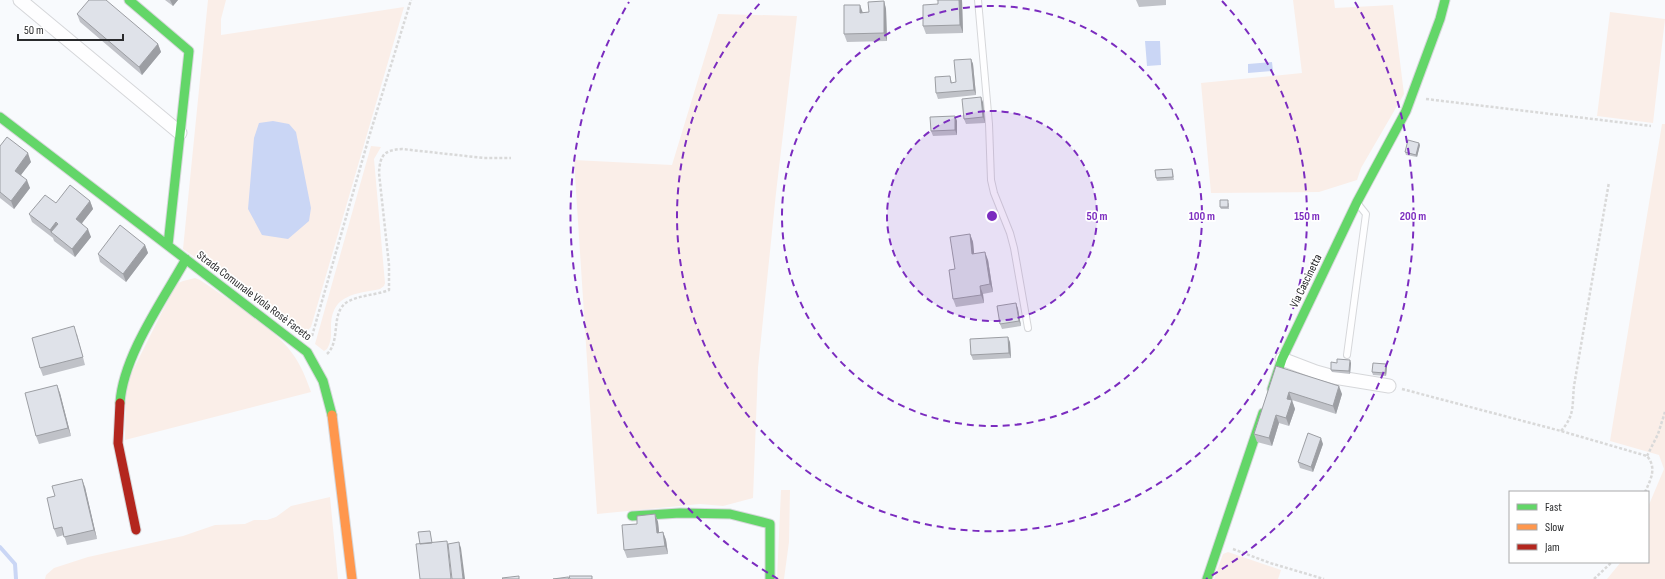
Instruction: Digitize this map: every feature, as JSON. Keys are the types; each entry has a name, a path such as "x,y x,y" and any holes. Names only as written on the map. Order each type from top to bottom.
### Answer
{"street":[{"path":"20,0 180,133"},
{"path":"129,0 189,51 168,246"},
{"name":"Via Cascinetta","path":"1207,579 1282,359 1357,202 1406,111 1440,19 1445,0"},
{"name":"Strada Comunale Viola Rosè Faceto","path":"0,117 307,352 316,364 323,380 333,420 352,579"},
{"path":"136,530 118,443 121,388 142,336 186,259"},
{"path":"1282,359 1334,377 1389,386"},
{"path":"632,516 680,513 730,514 770,524 770,579"}],"lane":[{"path":"978,0 989,124 992,180 994,193 1010,233 1014,248 1028,328"},
{"path":"1347,355 1366,214 1357,202"}],"path":[{"path":"307,352 411,0"},
{"path":"1411,98 1651,126"},
{"path":"316,364 329,352 332,347 339,311 343,306 349,301 388,290 389,265 379,173 379,165 385,153 391,150 402,149 484,158 511,158"},
{"path":"1561,431 1568,423 1572,414 1574,386 1609,182"},
{"path":"1389,386 1561,431 1647,456 1652,464 1653,474 1645,491"},
{"path":"1647,456 1658,434 1665,412"},
{"path":"1220,544 1270,563 1324,579"},
{"path":"1594,579 1611,563"}],"shaded area":[{"path":"208,0 226,0 221,19 221,35 404,7 311,327 307,331 298,331 183,249"},
{"path":"1293,0 1334,0 1335,8 1393,5 1404,94 1361,168 1357,180 1319,192 1211,193 1201,83 1302,73"},
{"path":"1610,12 1665,19 1653,123 1597,116"},
{"path":"718,14 797,16 776,193 758,368 753,498 723,506 700,504 597,514 574,160 672,165"},
{"path":"1662,124 1665,124 1665,579 1607,579 1620,563 1649,563 1649,505 1664,469 1659,455 1610,441"},
{"path":"371,146 381,147 374,159 385,283 380,289 354,294 341,301 333,314 329,346 324,351 315,344"},
{"path":"195,278 262,323 273,333 292,353 298,362 311,392 125,440 126,384 176,284"},
{"path":"781,490 790,490 789,542 784,579 777,579"},
{"path":"330,497 338,579 45,579 46,575 54,568 88,557 183,536 215,525 245,524 254,520 267,520 276,517 291,506"},
{"path":"1228,552 1281,570 1278,579 1214,579 1223,554"}],"water":[{"path":"1145,41 1160,41 1161,65 1147,66"},
{"path":"1272,62 1273,71 1248,73 1248,64"},
{"path":"273,121 289,124 296,132 311,208 309,221 288,239 262,235 248,209 254,138 259,123"}],"building":[{"path":"89,0 106,0 158,44 139,67 77,14"},
{"path":"938,0 959,0 960,25 923,26 923,5 938,4"},
{"path":"884,1 884,33 844,34 844,5 860,5 860,13 869,12 868,2"},
{"path":"971,59 974,90 936,93 935,77 950,76 951,83 956,82 954,60"},
{"path":"981,97 983,117 964,119 962,99"},
{"path":"955,116 955,130 931,131 930,117"},
{"path":"7,137 28,153 15,171 27,180 11,201 0,192 0,146"},
{"path":"1408,140 1419,143 1416,155 1405,152"},
{"path":"1172,169 1173,177 1156,178 1155,170"},
{"path":"70,185 90,201 76,219 88,229 72,249 51,232 58,224 56,222 50,230 29,214 45,195 56,203"},
{"path":"1220,200 1228,200 1228,207 1220,207"},
{"path":"120,225 145,245 123,274 98,254"},
{"path":"970,234 972,254 985,252 990,284 980,286 981,295 953,299 949,270 955,269 950,237"},
{"path":"1016,303 1019,321 1000,324 997,306"},
{"path":"74,326 83,357 40,368 32,338"},
{"path":"1008,337 1009,353 971,355 970,339"},
{"path":"1337,359 1350,360 1349,371 1331,370 1331,362 1337,363"},
{"path":"1373,363 1386,364 1385,373 1372,372"},
{"path":"1276,366 1339,386 1333,406 1289,392 1287,399 1292,400 1286,418 1276,415 1269,438 1254,434"},
{"path":"57,385 68,428 36,436 25,393"},
{"path":"1308,433 1321,438 1311,467 1298,462"},
{"path":"82,479 94,530 64,537 62,527 54,529 47,498 55,496 52,486"},
{"path":"655,514 657,533 663,532 665,546 624,550 622,525 637,524 637,516"},
{"path":"430,531 432,543 420,544 418,532"},
{"path":"447,541 451,579 420,579 416,544"},
{"path":"459,542 463,579 452,579 448,544"},
{"path":"519,576 519,579 502,578"},
{"path":"569,576 592,576 592,579 570,579"},
{"path":"568,577 569,579 553,579"}],"waterway":[{"path":"0,547 15,564 16,579"}],"traffic: fast":[{"path":"129,0 189,51 168,245"},
{"path":"1272,389 1282,359 1357,202 1406,111 1440,19 1445,0"},
{"path":"0,117 307,352 323,381 332,415"},
{"path":"120,403 128,366 136,348 186,259"},
{"path":"1207,579 1263,413"},
{"path":"632,516 680,513 730,514 770,524 770,579"}],"traffic: slow":[{"path":"332,415 352,579"}],"traffic: jam":[{"path":"120,403 118,443 136,530"}]}
